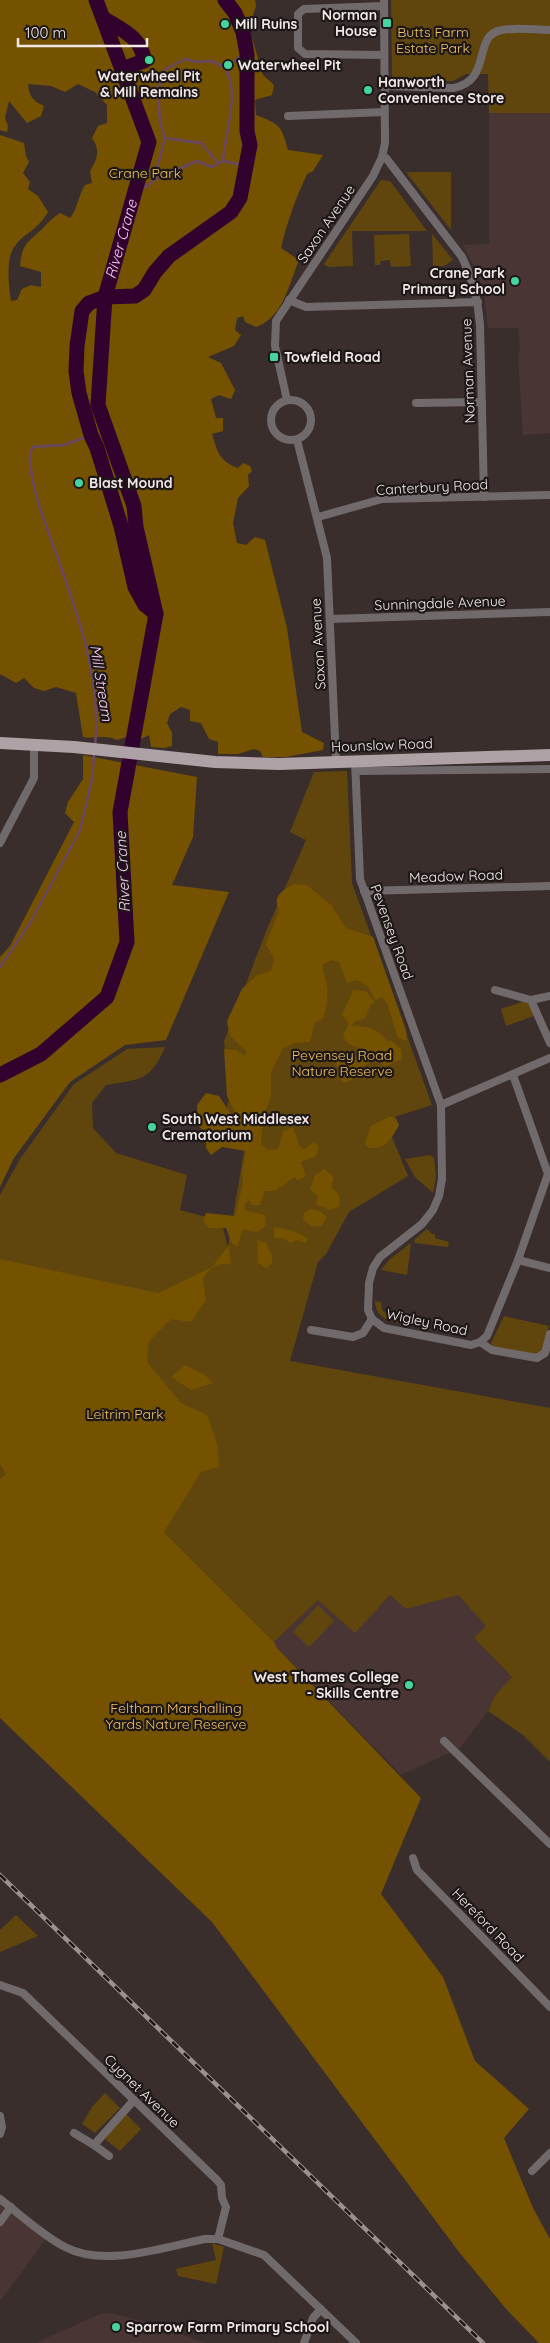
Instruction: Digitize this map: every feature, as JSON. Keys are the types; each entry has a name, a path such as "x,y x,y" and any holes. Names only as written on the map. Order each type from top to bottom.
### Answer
{"main road":[{"name":"Hounslow Road","path":"0,743 88,748 215,762 278,764 336,761 355,766 550,755"}],"street":[{"name":"Saxon Avenue","path":"287,400 274,336 276,321 373,176 386,143 384,112 385,86 384,3 304,9 298,14 298,48 305,54 384,55"},
{"path":"385,86 453,88 462,86 471,80 477,72 482,50 493,34 502,30 550,30"},
{"path":"288,116 384,112"},
{"name":"Norman Avenue","path":"382,157 386,158 462,257 470,274 478,302 484,496"},
{"path":"289,300 306,307 478,302"},
{"path":"287,400 300,402 310,413 311,426 309,432 297,440 284,440 272,426 271,419 276,407 287,400"},
{"path":"416,403 482,402"},
{"name":"Saxon Avenue","path":"297,440 327,558 336,761"},
{"name":"Canterbury Road","path":"318,517 382,499 550,495"},
{"name":"Sunningdale Avenue","path":"330,619 550,612"},
{"path":"0,843 3,832 34,778 34,745"},
{"path":"355,766 550,769"},
{"name":"Pevensey Road","path":"355,766 360,879 441,1105"},
{"name":"Meadow Road","path":"364,891 550,886"},
{"path":"495,990 531,1000 550,996"},
{"path":"531,1000 550,1043"},
{"path":"441,1105 550,1058"},
{"path":"513,1075 549,1174"},
{"name":"Wigley Road","path":"441,1105 442,1179 439,1196 433,1210 422,1224 380,1257 372,1268 367,1302 368,1310 372,1319 384,1328 471,1344 480,1342 487,1336 518,1260 549,1174"},
{"path":"518,1260 550,1268"},
{"name":"Wigley Road","path":"311,1330 353,1337 363,1333 372,1319"},
{"name":"Wigley Road","path":"480,1342 492,1350 537,1358 545,1353 550,1334"},
{"path":"444,1741 550,1844"},
{"name":"Hereford Road","path":"413,1858 418,1870 550,2008"},
{"name":"Cygnet Avenue","path":"0,1984 22,1993 221,2185 226,2213 218,2239"},
{"path":"94,2145 134,2100"},
{"path":"0,2116 2,2127 0,2134"},
{"path":"74,2133 109,2156"},
{"path":"532,2171 550,2153"},
{"path":"0,2199 66,2248 87,2256 110,2257 205,2239 218,2239 264,2255 356,2343"},
{"path":"0,2222 11,2207"},
{"path":"304,2343 313,2318 321,2309"}],"shaded area":[{"name":"Crane Park Primary School","path":"489,113 550,113 550,433 523,435 518,328 488,328 484,293 475,268 462,245 489,244"},
{"name":"West Thames College - Skills Centre","path":"390,1595 406,1609 458,1595 486,1626 474,1638 512,1677 496,1694 488,1711 460,1748 401,1775 277,1648 274,1642 318,1600 323,1604"},
{"path":"0,2199 48,2236 1,2300 0,2299"},
{"name":"Sparrow Farm Primary School","path":"110,2313 154,2324 205,2343 36,2343 100,2314"}],"green space":[{"name":"Crane Park","path":"0,0 255,0 256,6 249,28 263,75 274,85 272,95 255,100 256,115 271,121 279,127 284,135 288,150 323,155 313,171 307,174 286,229 281,248 299,260 279,308 265,323 256,327 245,322 243,316 237,318 235,330 241,335 234,346 208,357 221,363 235,390 231,399 219,395 211,399 216,418 223,418 223,431 212,434 216,446 220,455 227,463 238,468 243,463 250,466 252,471 248,475 249,486 238,498 233,523 237,543 246,545 255,537 265,540 287,628 302,732 324,743 323,750 286,757 263,757 260,751 254,749 238,754 218,754 218,742 209,739 201,723 190,721 190,710 181,707 170,714 167,723 172,733 172,746 164,748 151,747 149,735 141,739 130,736 117,740 108,737 83,737 76,693 56,687 44,691 34,688 24,678 16,683 0,674 0,135 24,143 29,162 23,173 30,182 28,189 38,196 48,212 40,223 19,241 12,251 8,273 11,301 17,300 22,289 31,285 41,287 41,272 20,266 26,244 60,213 70,218 85,185 92,183 90,171 96,159 97,151 92,138 98,126 107,123 107,105 95,92 78,84 65,92 51,86 28,84 32,98 44,106 41,116 27,123 9,101 5,118 8,126 7,132 0,130"},
{"name":"Butts Farm Estate Park","path":"391,0 550,0 550,113 489,113 488,74 466,74 453,81 395,82 392,78"},
{"path":"406,172 451,172 451,230"},
{"path":"381,180 390,181 427,231 352,231 353,266 328,267 324,264"},
{"path":"409,234 411,266 391,267 390,260 381,261 380,265 375,265 374,235"},
{"path":"432,234 453,260 444,266 433,266"},
{"path":"83,755 197,777 193,837 172,885 229,892 166,1040 125,1045 70,1082 14,1158 0,1187 0,957 10,946 74,822 65,813 68,802 83,779"},
{"name":"Leitrim Park","path":"347,771 352,883 432,1105 385,1120 408,1176 349,1212 326,1254 318,1262 290,1361 550,1408 550,1762 523,1735 488,1711 496,1694 512,1677 474,1638 486,1626 458,1595 406,1609 390,1595 355,1633 318,1600 274,1642 164,1532 0,1479 0,1195 20,1159 74,1084 127,1049 165,1047 154,1067 143,1077 106,1085 92,1103 93,1128 116,1153 187,1175 180,1210 221,1221 228,1247 244,1151 221,1128 230,1095 224,1041 267,929 306,840 290,832 314,772"},
{"path":"294,884 307,885 331,905 346,928 373,937 406,1030 407,1041 398,1038 387,1003 382,997 375,1000 368,987 357,980 347,983 339,962 332,960 322,965 327,992 327,1004 323,1019 315,1022 310,1042 295,1043 283,1048 271,1072 271,1098 263,1115 261,1144 268,1150 278,1149 283,1131 293,1127 300,1147 304,1149 314,1142 319,1146 316,1156 301,1162 306,1176 298,1181 295,1177 275,1191 265,1191 260,1205 252,1205 249,1200 245,1204 245,1210 265,1215 266,1226 257,1232 242,1230 238,1246 232,1244 226,1228 209,1228 203,1220 206,1213 235,1216 243,1183 242,1171 246,1151 222,1147 211,1155 206,1148 206,1135 198,1125 197,1105 206,1093 219,1096 233,1117 237,1116 227,1096 224,1049 237,1050 245,1056 246,1051 230,1036 227,1021 242,989 257,975 271,971 274,959 266,944 279,910 277,905 278,897 279,894"},
{"name":"Pevensey Road Nature Reserve","path":"353,990 366,991 375,1003 371,1004 365,1018 354,1022 352,1026 372,1029 384,1037 387,1042 391,1040 401,1049 402,1059 384,1067 378,1058 354,1071 353,1079 345,1083 337,1077 336,1071 340,1068 336,1066 335,1060 338,1055 345,1055 349,1059 353,1059 363,1049 348,1043 343,1034 349,1024 342,1015"},
{"path":"525,1001 530,1004 534,1016 506,1026 501,1009"},
{"path":"388,1117 395,1117 399,1125 394,1134 384,1145 369,1148 365,1144 371,1126"},
{"path":"430,1155 434,1158 436,1177 433,1193 415,1177 405,1159"},
{"path":"325,1169 334,1178 331,1186 339,1195 340,1206 330,1210 316,1204 318,1196 310,1190 315,1175"},
{"path":"310,1209 320,1211 327,1217 321,1226 312,1226 303,1220 304,1213"},
{"path":"274,1227 301,1234 308,1239 305,1243 297,1240 291,1243 284,1239 274,1238"},
{"path":"427,1229 432,1234 435,1234 435,1238 449,1242 448,1247 415,1243 414,1240"},
{"path":"257,1240 266,1243 272,1255 272,1263 266,1268 258,1263"},
{"path":"411,1243 407,1275 381,1270 390,1259"},
{"name":"Feltham Marshalling Yards Nature Reserve","path":"229,1245 231,1265 222,1264 215,1266 203,1278 206,1300 191,1322 171,1319 149,1341 147,1362 181,1403 207,1415 217,1443 219,1467 201,1472 164,1532 274,1642 277,1648 421,1798 381,1894 443,1977 475,2061 529,2109 504,2138 533,2208 550,2239 550,2343 539,2343 507,2310 459,2252 212,1922 0,1718 0,1479 6,1474 0,1464 0,1259 158,1293 212,1267"},
{"path":"375,1301 381,1302 384,1312 411,1317 410,1325 382,1317 378,1313"},
{"path":"504,1316 549,1326 542,1352 539,1355 494,1347 491,1343"},
{"path":"185,1365 205,1375 213,1383 191,1390 171,1377"},
{"path":"318,1605 334,1621 309,1647 293,1632"},
{"path":"16,1915 38,1936 0,1952 0,1930"},
{"path":"105,2093 120,2108 95,2133 82,2124 92,2107"},
{"path":"126,2114 141,2129 120,2151 106,2140 106,2136"},
{"path":"212,2243 224,2247 216,2284 178,2276 176,2269 216,2260"}],"waterway":[{"name":"River Crane","path":"0,1075 41,1054 107,997 127,942 120,812 156,614 136,527 134,506 98,405 105,297 149,142 96,0"},
{"path":"156,614 145,605 135,587 121,526 79,393 76,371 77,346 82,311 89,303 105,297 135,296 144,290 155,272 169,256 231,212 240,198 250,145 247,131 247,54 243,32 235,13 225,0"},
{"name":"River Crane","path":"103,18 130,35 140,46 143,53 144,61 122,69"},
{"path":"154,180 165,138 160,122 159,105 159,87 164,70 185,59 197,62 211,61 224,67 246,51"},
{"path":"223,161 232,100 232,87 224,67"},
{"path":"165,138 201,143 218,163"},
{"path":"142,184 146,187 154,180 197,161 212,167 223,161 237,164 248,160"},
{"name":"Mill Stream","path":"91,435 64,445 33,447 30,458 31,473 38,502 88,653 96,715 95,746"},
{"name":"Mill Stream","path":"0,967 30,923 80,830 92,779 94,754"}],"railway":[{"path":"0,1875 483,2343"}],"place":[{"name":"Norman House","path":"387,23"},
{"name":"Mill Ruins","path":"225,24"},
{"name":"Waterwheel Pit & Mill Remains","path":"149,60"},
{"name":"Waterwheel Pit","path":"228,65"},
{"name":"Hanworth Convenience Store","path":"368,90"},
{"name":"Crane Park Primary School","path":"515,281"},
{"name":"Towfield Road","path":"274,357"},
{"name":"Blast Mound","path":"79,483"},
{"name":"South West Middlesex Crematorium","path":"152,1127"},
{"name":"West Thames College - Skills Centre","path":"409,1685"},
{"name":"Sparrow Farm Primary School","path":"116,2327"}]}
